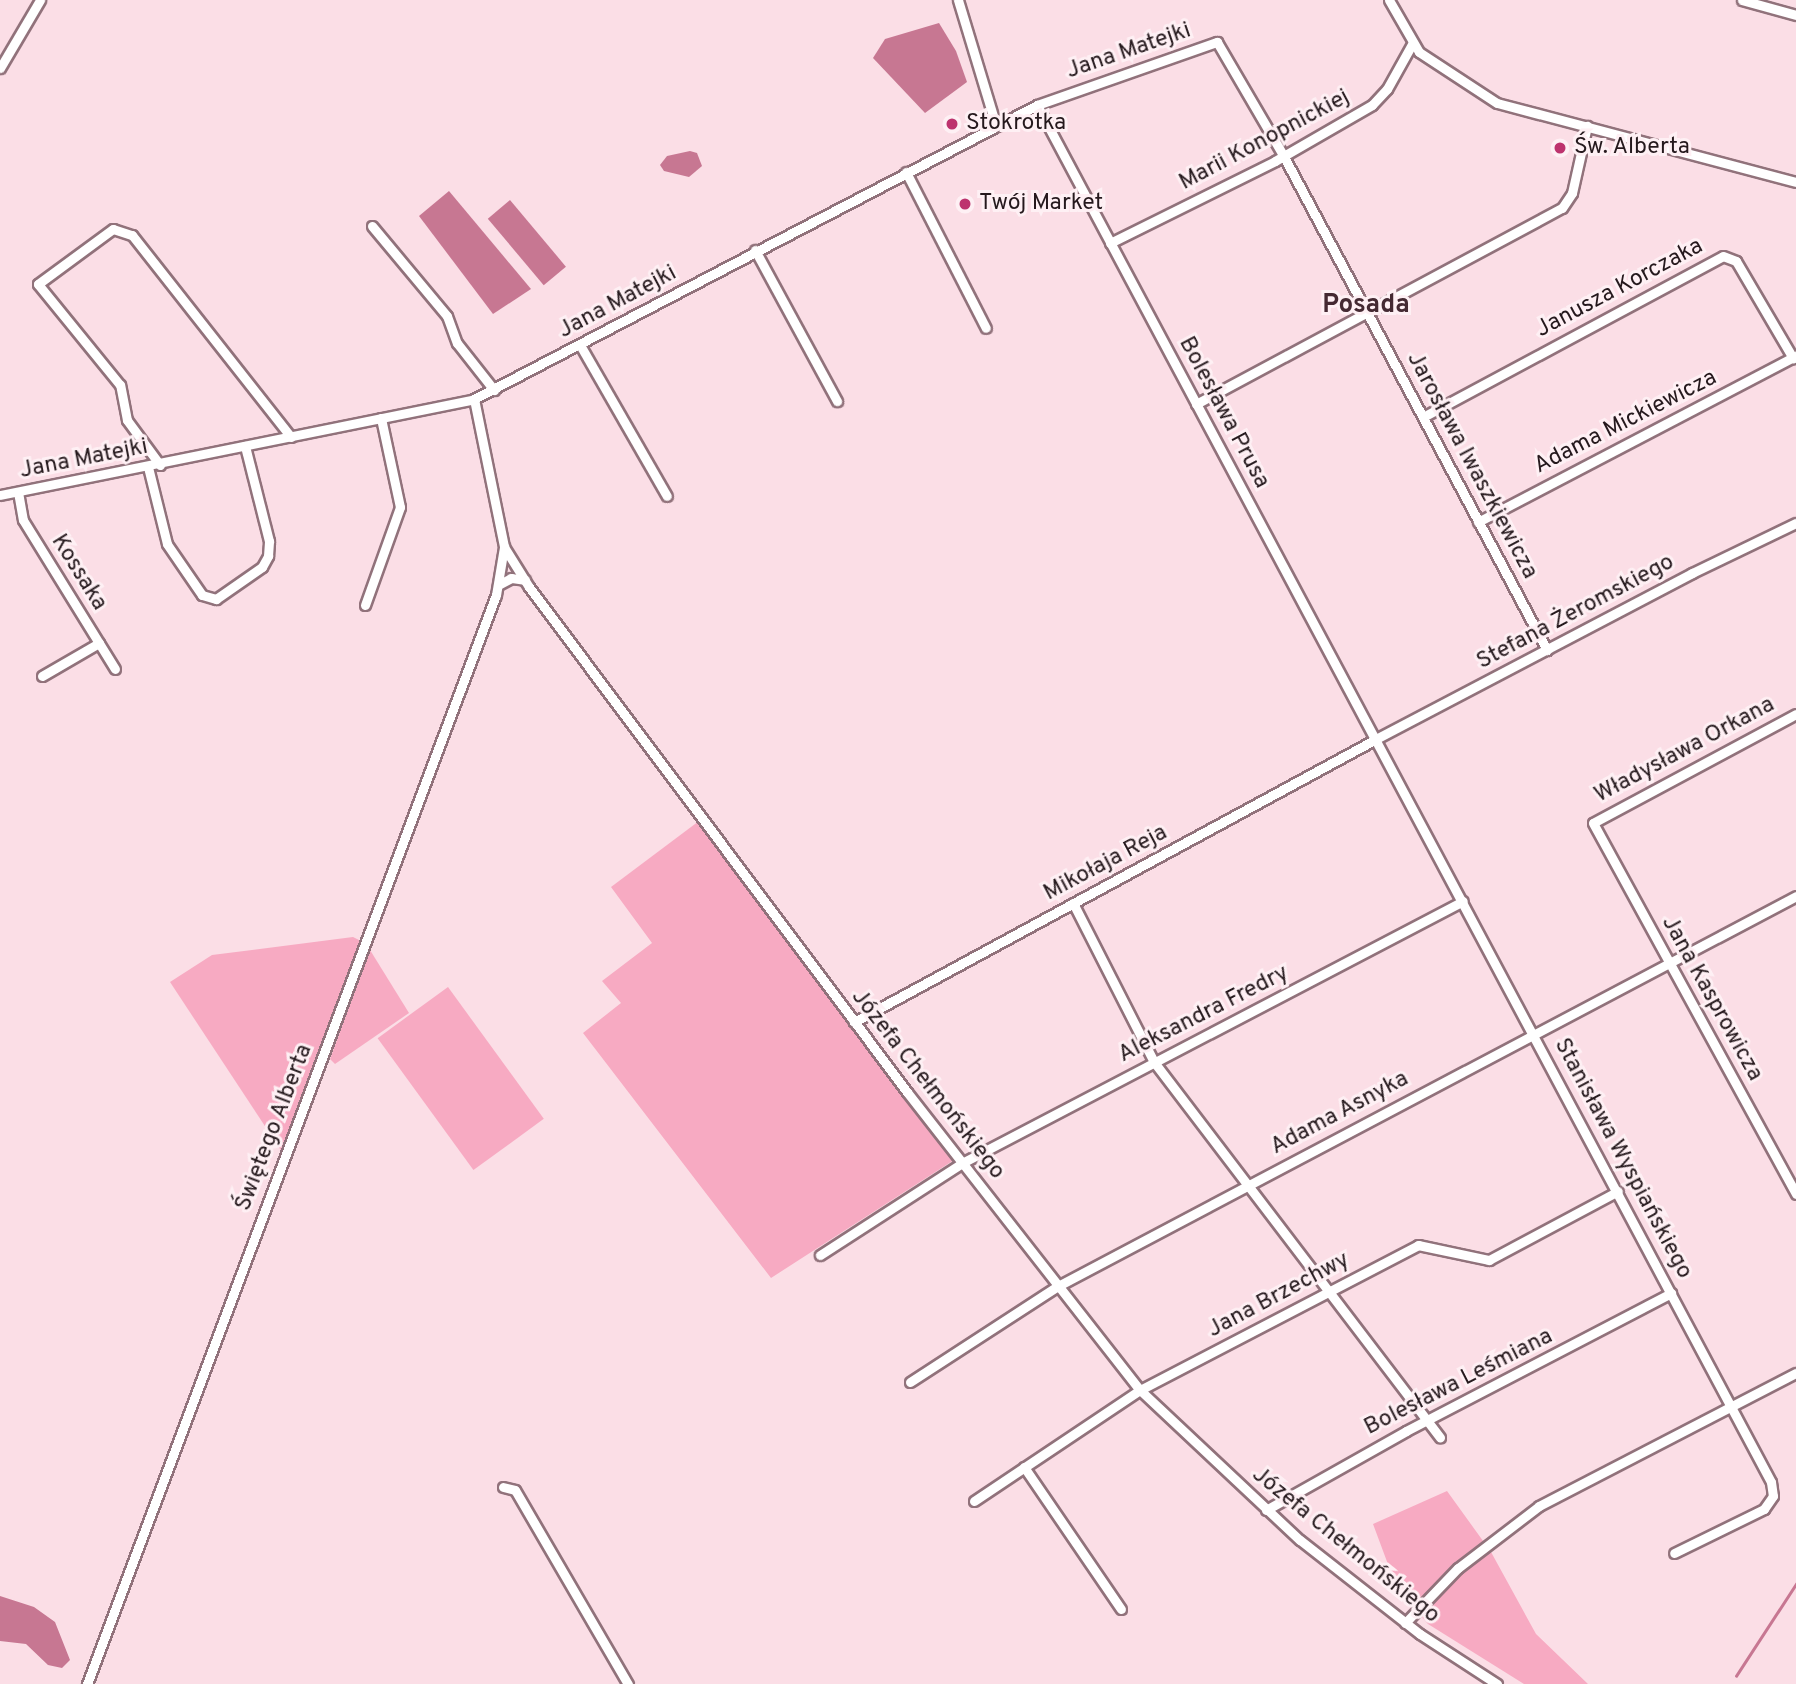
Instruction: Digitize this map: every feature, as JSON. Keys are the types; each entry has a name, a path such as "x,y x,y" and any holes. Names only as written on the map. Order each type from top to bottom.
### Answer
{"street":[{"path":"0,68 40,0"},
{"path":"958,0 996,126"},
{"path":"1389,0 1412,44 1449,74 1497,103 1796,182"},
{"path":"1742,0 1796,15"},
{"name":"Jana Matejki","path":"0,495 160,465 474,399 755,250 1037,106 1219,43"},
{"name":"Jarosława Iwaszkiewicza","path":"1219,43 1283,155 1547,650"},
{"name":"Marii Konopnickiej","path":"1110,243 1283,155 1372,105 1387,89 1412,44"},
{"name":"Bolesława Prusa","path":"1037,106 1377,739"},
{"path":"1196,404 1562,208 1572,192 1587,127"},
{"path":"906,172 986,328"},
{"path":"372,226 447,316 457,342 494,390"},
{"path":"160,465 127,419 120,385 38,284 113,229 132,235 291,437"},
{"path":"755,250 837,401"},
{"name":"Janusza Korczaka","path":"1423,417 1723,256 1736,261 1794,357"},
{"path":"580,345 667,496"},
{"name":"Adama Mickiewicza","path":"1478,522 1794,357"},
{"name":"Józefa Chełmońskiego","path":"474,399 504,547 525,580 853,1022 1140,1390 1266,1510 1405,1623 1497,1684"},
{"path":"365,605 400,507 381,418"},
{"path":"148,467 167,544 202,595 216,599 262,567 268,556 269,541 245,446"},
{"name":"Kossaka","path":"18,492 23,520 115,669"},
{"name":"Stefana Żeromskiego","path":"1377,739 1796,523"},
{"name":"Świętego Alberta","path":"87,1684 498,585 504,547"},
{"path":"498,585 511,578 525,580"},
{"path":"42,676 99,643"},
{"name":"Władysława Orkana","path":"1592,823 1796,714"},
{"name":"Stanisława Wyspiańskiego","path":"1377,739 1771,1482 1772,1498 1761,1510 1674,1553"},
{"name":"Mikołaja Reja","path":"853,1022 1377,739"},
{"name":"Jana Kasprowicza","path":"1592,823 1796,1194"},
{"name":"Adama Asnyka","path":"910,1382 1058,1286 1796,896"},
{"name":"Aleksandra Fredry","path":"820,1255 962,1163 1463,901"},
{"path":"1073,903 1154,1062 1245,1186 1440,1437"},
{"name":"Jana Brzechwy","path":"974,1501 1140,1390 1418,1245 1489,1260 1618,1191"},
{"name":"Bolesława Leśmiana","path":"1266,1510 1671,1293"},
{"path":"1405,1623 1458,1568 1539,1506 1796,1373"},
{"path":"1024,1467 1121,1609"},
{"path":"503,1487 515,1490 628,1684"}],"shaded area":[{"path":"939,23 956,51 967,82 925,113 873,58 885,39"},
{"path":"690,151 697,153 702,166 689,177 664,171 660,165 667,156"},
{"path":"449,191 531,289 493,314 419,216"},
{"path":"510,200 566,267 544,285 488,219"},
{"path":"699,821 954,1160 771,1278 583,1033 621,1003 602,981 652,943 611,887"},
{"path":"353,937 363,942 282,1152 170,982 212,955"},
{"path":"370,950 409,1013 335,1064 330,1059"},
{"path":"448,987 544,1119 473,1170 378,1038"},
{"path":"1447,1491 1491,1552 1536,1634 1588,1684 1524,1684 1428,1624 1417,1612 1389,1567 1373,1524"},
{"path":"0,1596 34,1607 55,1622 70,1660 62,1668 48,1665 26,1644 0,1641"}],"waterway":[{"path":"1736,1676 1796,1584"}],"place":[{"name":"Stokrotka","path":"952,124"},
{"name":"Św. Alberta","path":"1560,148"},
{"name":"Twój Market","path":"965,204"}],"district":[{"name":"Posada","path":"1366,306"}]}
